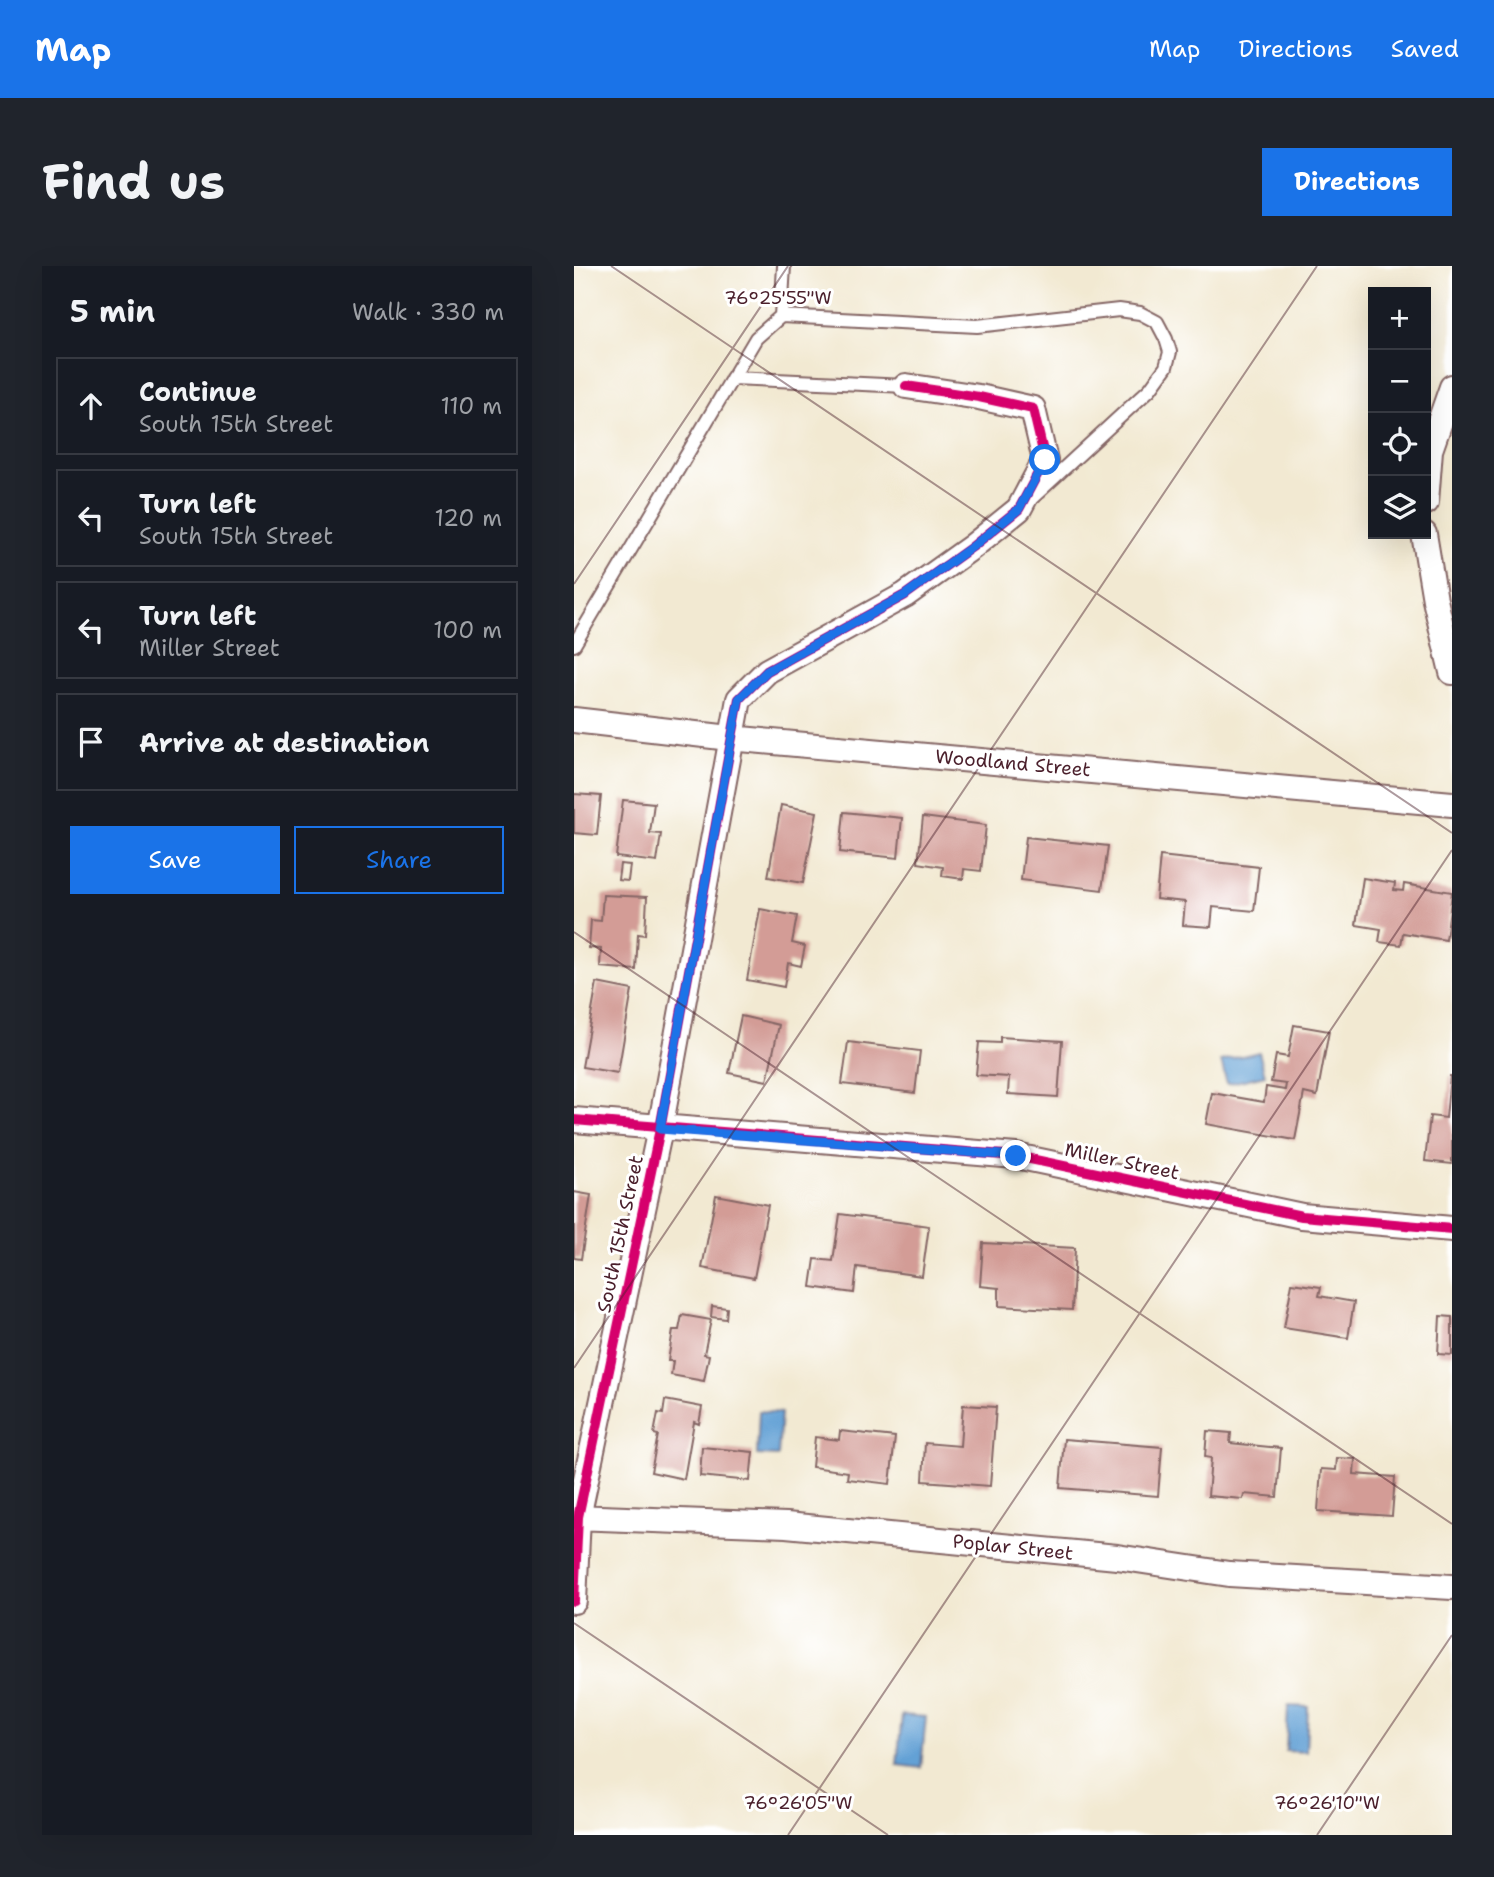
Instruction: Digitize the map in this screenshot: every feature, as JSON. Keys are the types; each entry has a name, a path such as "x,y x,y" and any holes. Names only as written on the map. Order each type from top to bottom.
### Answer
{"street":[{"name":"South 15th Street","path":"574,1601 576,1517 660,1129 739,699 767,671 905,595 1019,509 1045,460 1033,409 979,397 906,386"},
{"path":"1428,476 1430,450 1452,387"},
{"path":"1425,539 1434,600 1452,672"},
{"name":"Woodland Street","path":"574,720 730,738 1452,804"},
{"name":"Miller Street","path":"574,1121 1016,1156 1302,1216 1452,1229"},
{"name":"Poplar Street","path":"576,1517 786,1525 1116,1557 1229,1574 1452,1587"}],"lane":[{"path":"781,316 784,266"},
{"path":"574,645 756,338 781,316 977,326 1119,310 1140,313 1157,322 1170,352 1166,367 1150,389 1019,509"},
{"path":"732,378 906,386"}],"water":[{"path":"1259,1052 1265,1075 1227,1084 1221,1061"},
{"path":"759,1411 781,1413 778,1456 757,1455"},
{"path":"1288,1706 1308,1707 1306,1752 1286,1751"},
{"path":"902,1715 926,1717 921,1768 897,1765"}],"building":[{"path":"574,794 601,796 597,835 574,833"},
{"path":"623,800 654,803 650,833 661,834 657,862 616,857"},
{"path":"781,805 817,812 803,883 768,877"},
{"path":"844,812 902,818 898,858 840,852"},
{"path":"923,817 986,825 981,871 964,869 963,879 942,876 943,867 918,863"},
{"path":"1026,837 1108,846 1102,890 1021,880"},
{"path":"1160,856 1259,867 1254,911 1213,907 1211,927 1183,925 1185,902 1156,899"},
{"path":"620,864 630,865 628,881 618,880"},
{"path":"1363,878 1395,883 1394,890 1403,891 1404,884 1452,892 1446,940 1403,933 1401,945 1379,942 1381,929 1356,925"},
{"path":"603,895 647,897 645,935 638,934 636,970 600,967 601,949 589,948 591,920 601,921"},
{"path":"760,909 797,916 792,943 805,946 801,966 788,963 784,987 747,980"},
{"path":"597,983 632,990 618,1073 582,1067"},
{"path":"741,1016 779,1025 767,1081 729,1073"},
{"path":"1294,1025 1329,1031 1317,1096 1304,1093 1295,1140 1206,1124 1212,1093 1264,1102 1266,1087 1285,1090 1286,1084 1271,1082 1276,1055 1288,1057"},
{"path":"1000,1037 1062,1041 1058,1097 1008,1094 1009,1077 976,1075 979,1042 1000,1043"},
{"path":"848,1042 920,1051 915,1093 842,1084"},
{"path":"1450,1076 1452,1164 1425,1161 1430,1116 1446,1118"},
{"path":"574,1192 591,1195 581,1259 574,1258"},
{"path":"716,1195 768,1205 754,1278 702,1268"},
{"path":"840,1214 929,1226 922,1276 857,1267 854,1293 811,1287 815,1259 833,1261"},
{"path":"983,1243 1075,1248 1072,1310 999,1306 999,1288 980,1286"},
{"path":"1292,1283 1321,1287 1319,1296 1354,1302 1348,1338 1284,1328"},
{"path":"712,1306 727,1308 726,1319 711,1317"},
{"path":"682,1315 711,1320 704,1354 709,1355 704,1381 671,1375 673,1361 668,1361 673,1330 679,1330"},
{"path":"1440,1316 1452,1317 1452,1355 1438,1354"},
{"path":"665,1400 702,1407 699,1424 694,1422 684,1479 651,1472 658,1435 654,1434 658,1413 663,1414"},
{"path":"963,1405 996,1407 990,1486 923,1481 925,1443 960,1446"},
{"path":"840,1431 895,1437 890,1484 847,1479 848,1472 812,1467 815,1437 839,1440"},
{"path":"1207,1431 1231,1433 1230,1443 1281,1448 1277,1497 1244,1494 1243,1499 1208,1496 1211,1458 1205,1457"},
{"path":"1064,1439 1162,1447 1158,1496 1060,1488"},
{"path":"702,1447 753,1452 750,1481 700,1476"},
{"path":"1337,1458 1355,1459 1354,1474 1395,1477 1392,1516 1318,1511 1321,1469 1336,1470"}],"cycle path":[{"path":"574,1601 578,1517 660,1129 739,699 767,671 905,595 972,547 1019,509 1045,460 1033,409 979,397 906,386"},
{"path":"574,1120 1016,1156 1302,1216 1452,1229"}],"route":[{"path":"1016,1156 660,1129 739,699 767,671 905,595 972,547 1019,509 1045,460"}]}
